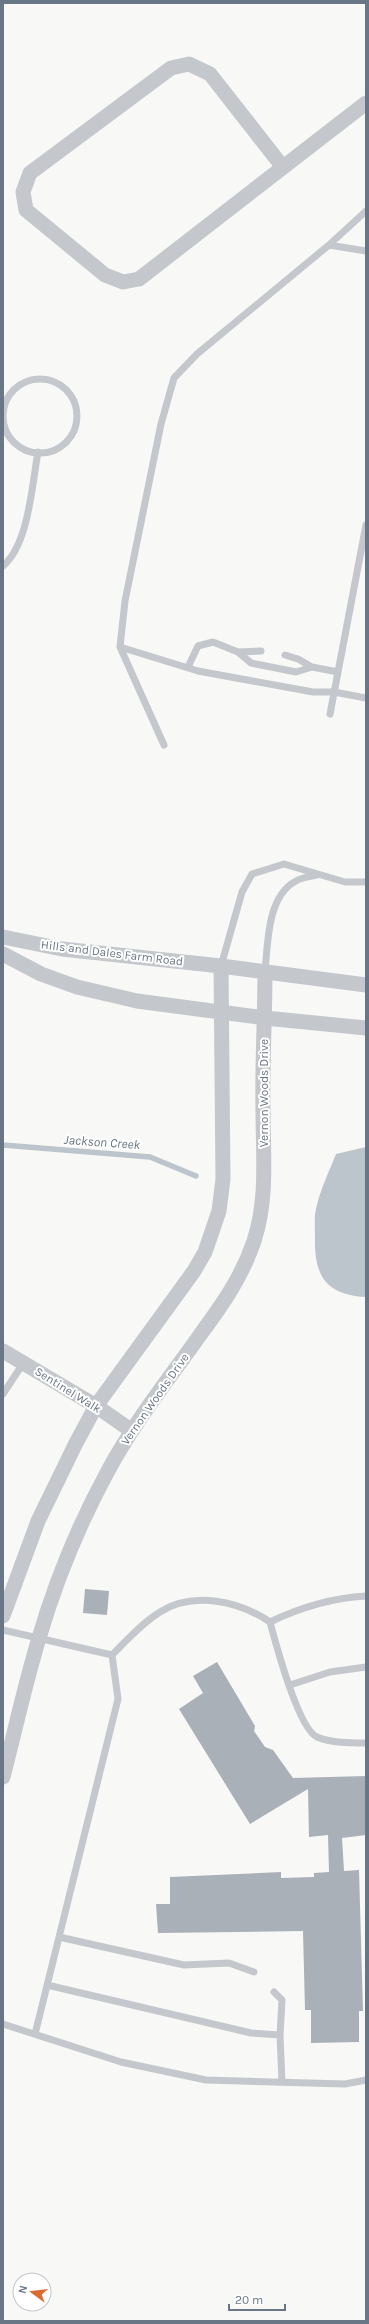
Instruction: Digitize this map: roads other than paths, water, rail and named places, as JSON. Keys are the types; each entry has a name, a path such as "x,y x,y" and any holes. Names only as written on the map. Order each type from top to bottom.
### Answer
{"street":[{"path":"282,166 210,74 189,64 171,68 30,173 23,192 26,210 105,275 123,282 139,279 282,166 366,103"},
{"name":"Hills and Dales Farm Road","path":"3,937 62,949 221,966"},
{"path":"3,954 41,974 77,987 137,1001 265,1018 366,1028"},
{"path":"3,1616 38,1521 72,1450 96,1406 194,1271 213,1232 219,1211 223,1179 221,966 366,985"},
{"name":"Vernon Woods Drive","path":"3,1777 39,1638 54,1594 90,1507 109,1468 132,1431 229,1295 248,1258 261,1212 265,1177 263,1111 265,971"},
{"name":"Sentinel Walk","path":"3,1352 24,1362 96,1406 132,1431"}],"lane":[{"path":"164,745 120,647 125,601 162,424 174,378 197,354 329,245 366,211"},
{"path":"329,245 366,251"},
{"path":"42,379 54,382 65,388 74,403 77,421 73,433 65,443 55,450 38,452 20,447 11,439 3,416 5,404 11,394 20,385 31,380 42,379"},
{"path":"3,566 9,561 19,544 25,524 38,452"},
{"path":"330,714 366,525"},
{"path":"188,667 198,646 213,642 238,652 251,663 296,672 312,667"},
{"path":"120,647 188,667 313,692 334,692 366,698"},
{"path":"238,652 261,651"},
{"path":"285,655 298,659 312,667 338,672"},
{"path":"221,966 242,892 252,874 284,864 317,875 345,882 366,882"},
{"path":"265,971 272,919 281,894 296,880 317,875"},
{"path":"3,1394 24,1362"},
{"path":"270,1622 309,1605 336,1599 366,1596"},
{"path":"112,1655 136,1630 160,1611 191,1602 207,1600 235,1604 254,1612 270,1622 290,1685 308,1729 317,1736 347,1742 366,1743"},
{"path":"3,1630 112,1655"},
{"path":"35,2034 118,1699 112,1655"},
{"path":"290,1685 330,1672 366,1667"},
{"path":"59,1937 184,1965 229,1963 254,1972"},
{"path":"47,1985 251,2032 280,2035"},
{"path":"274,1992 282,2000 280,2035 282,2082"},
{"path":"3,2024 121,2062 206,2080 345,2084 366,2080"}],"waterway":[{"name":"Jackson Creek","path":"3,1145 150,1157 196,1176"}]}
